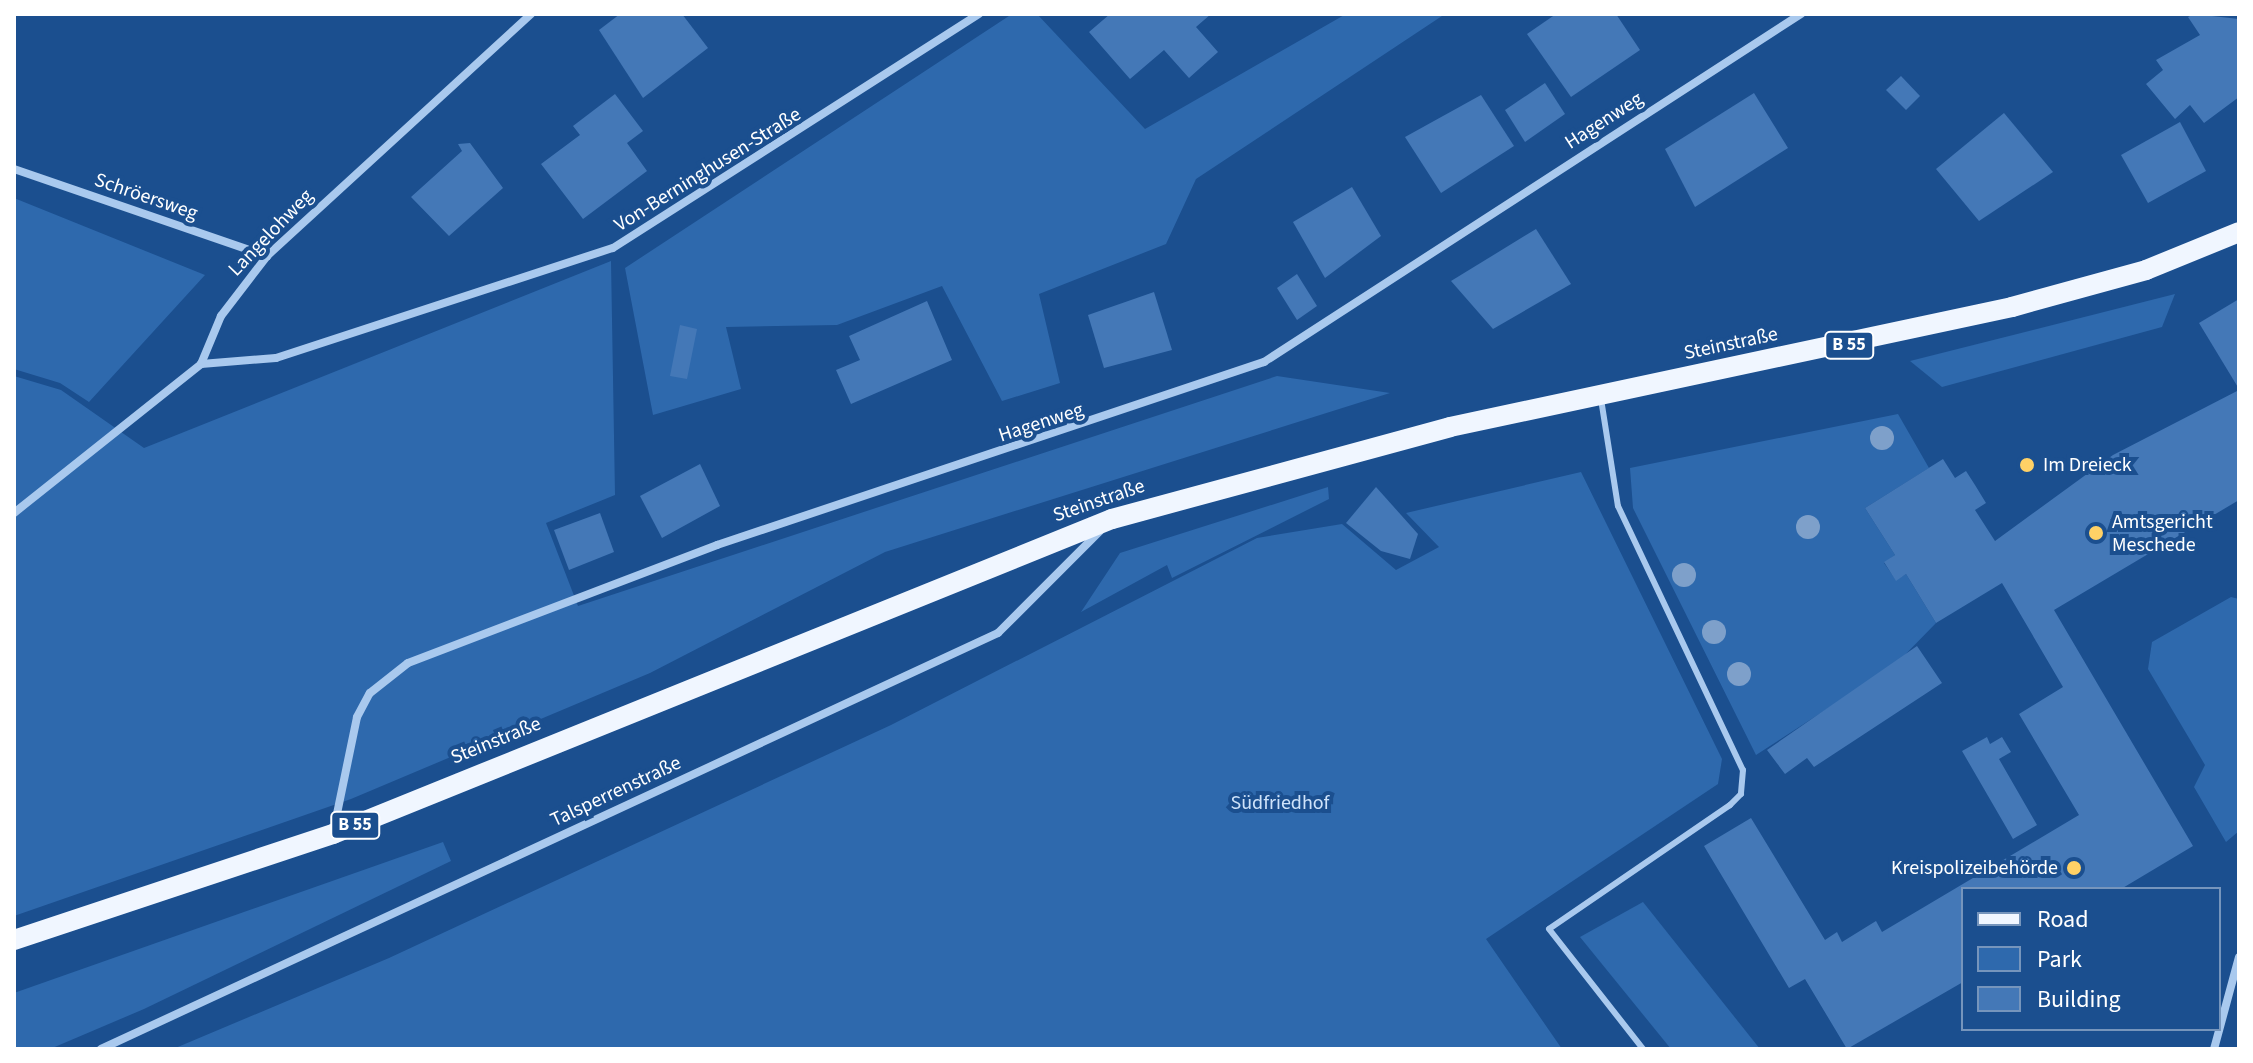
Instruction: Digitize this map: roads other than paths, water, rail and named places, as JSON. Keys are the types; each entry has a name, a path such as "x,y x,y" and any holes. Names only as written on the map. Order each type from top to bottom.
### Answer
{"main road":[{"name":"Steinstraße","path":"14,940 333,834 1112,519 1327,457 2012,307 2146,270 2239,232"}],"street":[{"name":"Langelohweg","path":"14,513 201,364 221,316 267,256 531,14"},
{"name":"Von-Berninghusen-Straße","path":"201,364 276,358 613,248 979,14"},
{"name":"Hagenweg","path":"333,834 357,717 370,693 408,663 717,545 1264,362 1801,14"},
{"name":"Schröersweg","path":"14,169 267,256"},
{"name":"Talsperrenstraße","path":"101,1049 998,633 1112,519"},
{"path":"2221,1023 2239,957"}],"lane":[{"path":"1600,396 1618,506 1743,770 1741,794 1730,805 1549,929 1643,1049"}],"place":[{"name":"Im Dreieck","path":"2027,465"},
{"name":"Amtsgericht Meschede","path":"2096,533"},
{"name":"Kreispolizeibehörde","path":"2074,868"}],"park label":[{"name":"Südfriedhof","path":"1280,803"}]}
